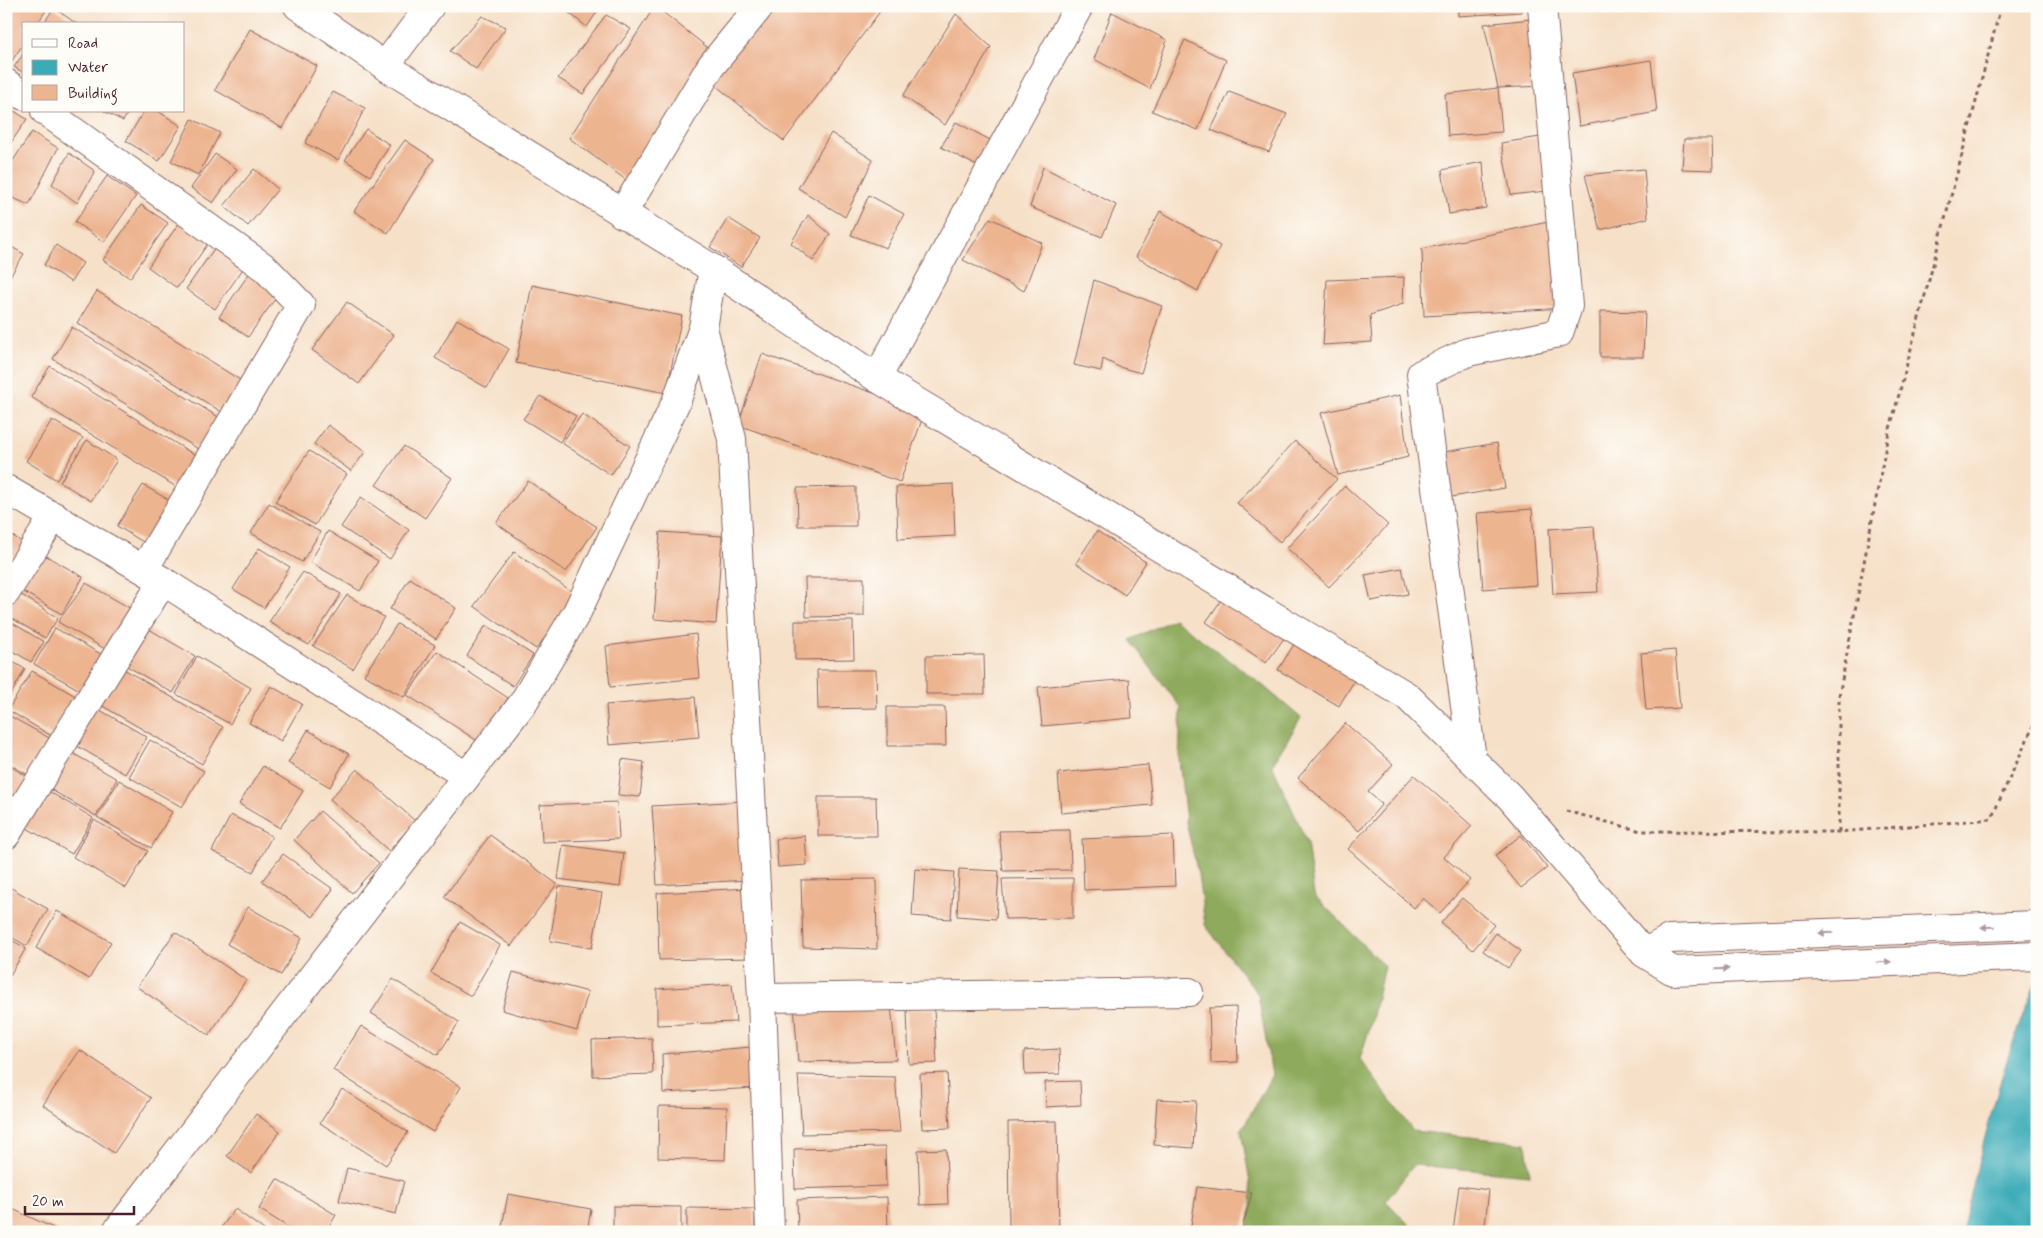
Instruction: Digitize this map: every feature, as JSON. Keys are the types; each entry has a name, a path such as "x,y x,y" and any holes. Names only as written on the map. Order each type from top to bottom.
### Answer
{"street":[{"path":"298,6 385,66 713,269 877,378 1407,696 1510,797 1644,954 1673,971 2037,956"},
{"path":"385,66 430,6"},
{"path":"622,214 711,66 760,6"},
{"path":"877,378 1079,6"},
{"path":"1472,759 1422,374 1468,352 1559,333 1568,306 1542,6"},
{"path":"6,83 22,95"},
{"path":"6,835 153,575 302,305 265,268 46,112"},
{"path":"116,1232 523,703 577,612 676,402 703,328 713,269"},
{"path":"703,328 732,439 762,998 770,1232"},
{"path":"6,489 153,575 466,776"},
{"path":"6,592 54,516"},
{"path":"1644,954 1669,939 2037,925"},
{"path":"762,998 1189,992"}],"path":[{"path":"1839,832 1839,696 1887,440 2001,6"},
{"path":"1510,797 1641,831 1839,832 1991,819 2037,718"}],"green space":[{"path":"1174,619 1260,683 1301,718 1272,765 1307,842 1314,895 1384,966 1372,1020 1360,1059 1413,1131 1526,1143 1530,1175 1414,1165 1386,1201 1416,1232 1248,1232 1252,1193 1241,1131 1272,1075 1258,994 1205,925 1198,874 1186,822 1179,760 1181,708 1130,640"}],"water":[{"path":"2037,980 2037,1232 1962,1232 1985,1136 2003,1073 2013,1041"}],"building":[{"path":"6,6 49,6 38,22 22,22 22,46 11,62 6,59"},
{"path":"560,6 601,6 587,27"},
{"path":"655,6 712,51 630,183 569,138"},
{"path":"766,6 884,6 784,141 709,80"},
{"path":"1458,6 1522,6 1522,12 1458,16"},
{"path":"54,8 74,22 44,22"},
{"path":"1112,12 1167,40 1150,89 1094,59"},
{"path":"956,14 991,47 945,125 903,96"},
{"path":"606,15 631,29 583,94 558,78"},
{"path":"482,16 506,27 476,69 450,51"},
{"path":"1531,19 1544,86 1498,88 1484,24"},
{"path":"250,29 317,66 282,128 215,90"},
{"path":"1185,40 1226,60 1198,130 1152,111"},
{"path":"22,56 22,72 14,67"},
{"path":"1651,60 1657,112 1579,126 1572,73"},
{"path":"1498,88 1502,132 1448,136 1445,94"},
{"path":"333,92 365,108 338,160 305,143"},
{"path":"1229,92 1287,114 1269,152 1211,130"},
{"path":"6,106 27,119 6,150"},
{"path":"106,112 128,112 123,121"},
{"path":"143,112 160,112 181,126 159,161 126,141"},
{"path":"192,119 220,133 198,175 171,161"},
{"path":"956,122 998,144 981,168 941,147"},
{"path":"366,129 390,145 370,176 345,160"},
{"path":"32,132 58,148 29,205 6,195 6,171"},
{"path":"831,133 873,160 845,217 798,188"},
{"path":"1540,137 1546,191 1511,195 1501,143"},
{"path":"1684,139 1712,139 1713,170 1682,169"},
{"path":"405,140 434,159 388,233 354,211"},
{"path":"69,153 95,171 77,203 52,184"},
{"path":"215,154 237,169 213,203 191,188"},
{"path":"1483,162 1486,208 1449,214 1442,170"},
{"path":"1043,167 1116,205 1102,237 1030,207"},
{"path":"254,169 278,189 248,226 224,206"},
{"path":"1644,169 1648,218 1600,230 1585,175"},
{"path":"107,176 136,196 104,242 75,222"},
{"path":"869,195 904,214 886,248 851,235"},
{"path":"141,205 168,223 130,278 103,260"},
{"path":"1160,211 1220,246 1198,291 1136,257"},
{"path":"808,215 830,234 813,261 791,243"},
{"path":"728,218 760,238 741,267 710,247"},
{"path":"990,218 1042,243 1024,291 963,260"},
{"path":"1557,220 1566,308 1424,316 1422,249"},
{"path":"180,222 209,242 177,288 148,267"},
{"path":"218,243 247,263 215,309 186,289"},
{"path":"6,244 24,254 6,283"},
{"path":"56,245 83,263 71,282 44,265"},
{"path":"251,271 280,292 248,337 219,317"},
{"path":"1404,277 1403,304 1370,315 1372,342 1323,345 1327,280"},
{"path":"1094,280 1162,306 1141,373 1119,367 1103,359 1101,371 1074,365"},
{"path":"532,285 682,316 666,393 516,363"},
{"path":"97,291 245,383 225,414 77,323"},
{"path":"347,302 394,335 359,384 312,350"},
{"path":"1600,311 1645,312 1643,357 1600,357"},
{"path":"457,319 509,349 487,388 435,358"},
{"path":"72,327 220,418 200,450 53,359"},
{"path":"762,354 925,411 900,482 738,425"},
{"path":"50,366 198,457 178,488 31,397"},
{"path":"1400,395 1408,457 1338,475 1321,413"},
{"path":"540,396 576,416 560,442 523,419"},
{"path":"582,414 630,446 611,475 562,443"},
{"path":"52,420 83,438 57,480 26,461"},
{"path":"328,425 365,452 351,471 314,444"},
{"path":"87,440 117,460 91,501 60,482"},
{"path":"1295,441 1337,479 1280,542 1237,503"},
{"path":"1497,443 1505,488 1446,498 1438,453"},
{"path":"404,446 452,478 425,518 376,485"},
{"path":"309,451 347,474 315,525 275,502"},
{"path":"528,481 597,527 566,572 496,523"},
{"path":"953,484 955,536 898,539 896,487"},
{"path":"143,485 174,503 148,545 117,526"},
{"path":"1345,486 1388,525 1329,587 1287,548"},
{"path":"856,487 856,526 798,526 797,488"},
{"path":"361,497 409,530 390,559 341,527"},
{"path":"269,503 320,532 302,562 251,533"},
{"path":"1532,509 1537,585 1483,589 1477,513"},
{"path":"1594,526 1598,592 1553,594 1549,529"},
{"path":"328,531 378,561 360,591 310,562"},
{"path":"1097,531 1146,562 1125,595 1076,563"},
{"path":"6,532 27,545 6,581"},
{"path":"660,532 722,536 716,624 654,619"},
{"path":"259,548 290,567 264,608 233,589"},
{"path":"36,550 83,577 62,614 15,587"},
{"path":"514,552 577,595 536,649 474,606"},
{"path":"1402,568 1408,594 1371,601 1365,575"},
{"path":"303,572 341,594 309,645 269,622"},
{"path":"410,578 456,608 436,639 390,609"},
{"path":"805,578 864,578 864,616 806,617"},
{"path":"86,583 135,611 112,653 58,622"},
{"path":"17,592 58,618 45,638 6,615 6,610"},
{"path":"347,595 384,617 353,669 313,646"},
{"path":"1224,596 1285,637 1266,663 1206,622"},
{"path":"6,619 44,642 31,662 6,647"},
{"path":"795,621 853,621 854,659 795,660"},
{"path":"397,624 435,645 404,697 364,675"},
{"path":"142,625 195,656 173,693 120,662"},
{"path":"486,625 533,655 513,686 467,656"},
{"path":"55,628 106,657 85,693 34,664"},
{"path":"696,634 700,678 610,687 606,646"},
{"path":"1296,641 1357,676 1339,706 1278,670"},
{"path":"1675,650 1680,708 1646,710 1641,653"},
{"path":"437,651 508,698 479,742 407,695"},
{"path":"984,655 985,694 926,694 926,656"},
{"path":"197,656 251,688 230,724 176,694"},
{"path":"6,658 25,669 6,703"},
{"path":"115,664 223,727 202,764 94,701"},
{"path":"817,670 876,670 877,708 818,709"},
{"path":"32,671 79,698 55,738 8,710"},
{"path":"1129,679 1132,718 1042,726 1038,687"},
{"path":"271,686 302,704 281,741 249,723"},
{"path":"695,697 699,737 609,745 606,705"},
{"path":"93,706 147,737 125,774 72,743"},
{"path":"887,707 945,707 946,746 887,746"},
{"path":"6,714 53,740 31,777 6,762"},
{"path":"1345,723 1393,764 1368,792 1382,804 1359,831 1298,778"},
{"path":"308,730 349,754 330,787 288,763"},
{"path":"150,740 204,771 182,807 129,777"},
{"path":"64,748 117,779 96,816 43,785"},
{"path":"622,759 644,762 640,797 618,795"},
{"path":"6,764 32,779 6,812"},
{"path":"1148,765 1152,805 1061,813 1058,773"},
{"path":"263,766 303,791 280,828 239,804"},
{"path":"357,769 415,821 389,851 330,799"},
{"path":"1414,775 1472,826 1444,857 1470,880 1440,913 1423,898 1414,908 1348,849"},
{"path":"119,780 172,812 151,848 97,817"},
{"path":"40,786 93,818 72,854 18,823"},
{"path":"818,797 876,797 877,836 818,836"},
{"path":"746,801 750,880 657,885 652,806"},
{"path":"617,802 619,839 542,842 540,805"},
{"path":"320,811 379,863 352,893 294,840"},
{"path":"231,815 272,836 253,872 212,851"},
{"path":"94,820 148,851 126,888 73,857"},
{"path":"1070,830 1071,870 1003,871 999,831"},
{"path":"490,835 557,884 511,946 444,897"},
{"path":"1173,835 1175,886 1084,890 1082,839"},
{"path":"1521,835 1547,868 1521,888 1495,856"},
{"path":"805,836 807,865 778,867 776,839"},
{"path":"563,845 624,853 620,887 558,879"},
{"path":"283,854 333,889 313,917 262,881"},
{"path":"915,869 954,872 951,919 912,916"},
{"path":"959,869 999,871 996,919 957,916"},
{"path":"1073,878 1073,918 1005,919 1002,879"},
{"path":"876,879 877,949 803,947 801,880"},
{"path":"6,885 48,909 27,946 6,934"},
{"path":"559,886 602,893 592,948 550,941"},
{"path":"750,888 752,958 659,960 657,893"},
{"path":"1462,898 1494,925 1473,950 1441,923"},
{"path":"248,907 302,938 281,975 227,944"},
{"path":"57,911 111,942 89,979 36,948"},
{"path":"460,922 500,945 471,996 431,973"},
{"path":"175,932 246,980 209,1035 137,987"},
{"path":"1496,933 1521,951 1508,968 1483,951"},
{"path":"6,937 26,948 6,982"},
{"path":"513,972 588,992 577,1031 502,1010"},
{"path":"393,979 459,1022 438,1055 371,1013"},
{"path":"732,984 736,1022 657,1025 657,989"},
{"path":"794,1003 891,1005 896,1060 798,1062"},
{"path":"1236,1007 1238,1062 1211,1063 1209,1008"},
{"path":"934,1009 937,1063 909,1064 907,1010"},
{"path":"361,1026 461,1087 433,1132 333,1070"},
{"path":"652,1038 653,1074 593,1076 592,1040"},
{"path":"752,1047 757,1088 663,1093 662,1054"},
{"path":"1059,1049 1060,1074 1025,1075 1024,1051"},
{"path":"80,1050 151,1098 114,1153 43,1105"},
{"path":"947,1073 950,1128 922,1129 920,1074"},
{"path":"798,1075 895,1077 900,1132 802,1134"},
{"path":"1080,1081 1081,1105 1046,1107 1045,1082"},
{"path":"342,1089 408,1132 386,1165 320,1123"},
{"path":"1157,1099 1196,1101 1193,1148 1154,1145"},
{"path":"659,1106 727,1107 725,1160 658,1158"},
{"path":"256,1114 280,1131 251,1173 227,1156"},
{"path":"1057,1121 1059,1232 1009,1232 1008,1122"},
{"path":"885,1147 886,1186 795,1189 794,1149"},
{"path":"946,1149 948,1204 920,1205 918,1150"},
{"path":"347,1168 404,1181 396,1214 339,1201"},
{"path":"277,1179 336,1215 326,1232 296,1232 259,1209"},
{"path":"1459,1186 1489,1190 1484,1232 1453,1232"},
{"path":"1197,1187 1252,1193 1241,1232 1190,1232"},
{"path":"508,1194 591,1209 587,1232 501,1232"},
{"path":"887,1197 888,1232 798,1232 797,1200"},
{"path":"6,1206 62,1232 6,1232"},
{"path":"613,1206 681,1207 681,1232 613,1232"},
{"path":"687,1208 755,1209 755,1232 687,1232"},
{"path":"235,1209 267,1232 218,1232"}]}
